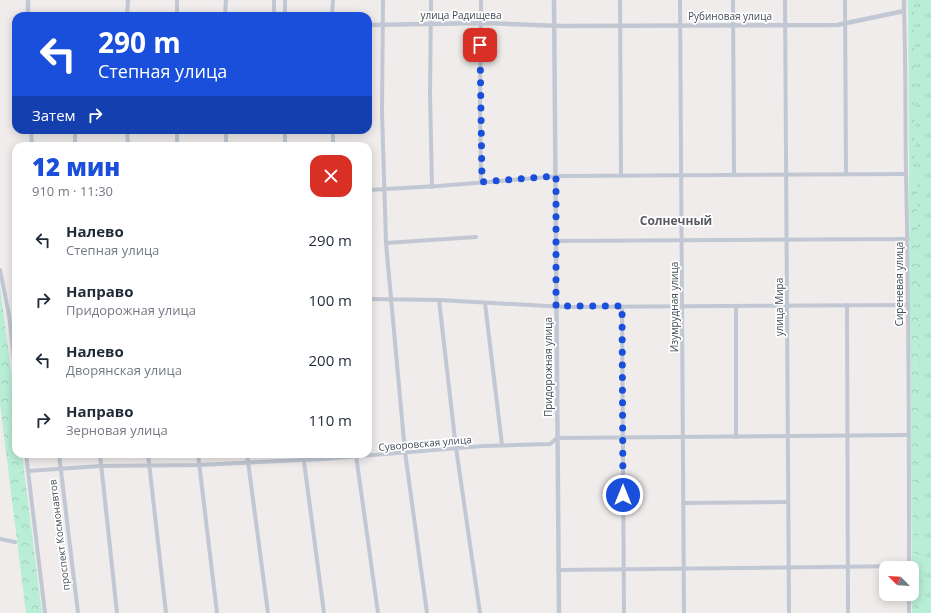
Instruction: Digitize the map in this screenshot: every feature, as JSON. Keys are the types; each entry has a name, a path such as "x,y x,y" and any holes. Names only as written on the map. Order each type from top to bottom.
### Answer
{"street":[{"path":"28,0 28,12"},
{"path":"127,12 128,0"},
{"path":"177,0 177,12"},
{"path":"226,0 226,12"},
{"path":"274,0 274,12"},
{"path":"285,0 285,12"},
{"path":"332,12 333,0"},
{"path":"383,0 382,112 386,243 405,452 427,613"},
{"path":"431,0 432,187"},
{"path":"481,0 482,182"},
{"name":"Придорожная улица","path":"554,0 558,613"},
{"path":"620,0 621,175"},
{"name":"Изумрудная улица","path":"680,0 684,613"},
{"path":"733,0 734,175"},
{"name":"улица Мира","path":"785,0 789,613"},
{"path":"845,0 846,173"},
{"name":"Сиреневая улица","path":"904,0 908,239 907,305 909,561"},
{"name":"Рубиновая улица","path":"554,26 785,25 845,23 904,10"},
{"name":"улица Радищева","path":"372,25 480,24 554,26"},
{"path":"372,190 432,187 556,176 786,175 846,173 906,174"},
{"path":"386,243 476,237"},
{"path":"556,241 908,239"},
{"path":"0,270 12,345"},
{"path":"372,299 439,300 556,306 907,305"},
{"path":"439,300 456,448 480,613"},
{"path":"485,303 502,445"},
{"path":"847,305 848,613"},
{"path":"622,306 624,613"},
{"path":"736,306 736,437"},
{"name":"Суворовская улица","path":"372,454 502,445 550,444 557,438 909,436"},
{"path":"26,458 45,613"},
{"name":"проспект Космонавтов","path":"59,458 78,613"},
{"path":"100,458 118,613"},
{"path":"148,458 166,613"},
{"path":"198,458 217,613"},
{"path":"247,458 268,613"},
{"name":"Суворовская улица","path":"28,472 101,466 199,465 324,458"},
{"path":"356,458 378,613"},
{"path":"303,460 324,613"},
{"path":"683,503 788,502"},
{"path":"0,539 15,542"},
{"path":"558,570 623,568 879,567"},
{"path":"909,601 909,613"}],"green space":[{"path":"908,0 931,0 931,613 912,613 912,601 919,601 919,561 912,561"},
{"path":"909,0 914,0 915,159 910,159"},
{"path":"909,179 917,179 918,295 911,296"},
{"path":"0,286 12,379 12,458 23,458 42,613 26,613 0,404"},
{"path":"911,308 919,309 922,613 914,613 914,601 919,601 919,561 913,561"}],"district":[{"name":"Солнечный","path":"676,221"}],"route":[{"path":"480,45 482,182 548,178 556,176 556,306 622,306 623,495"}]}
